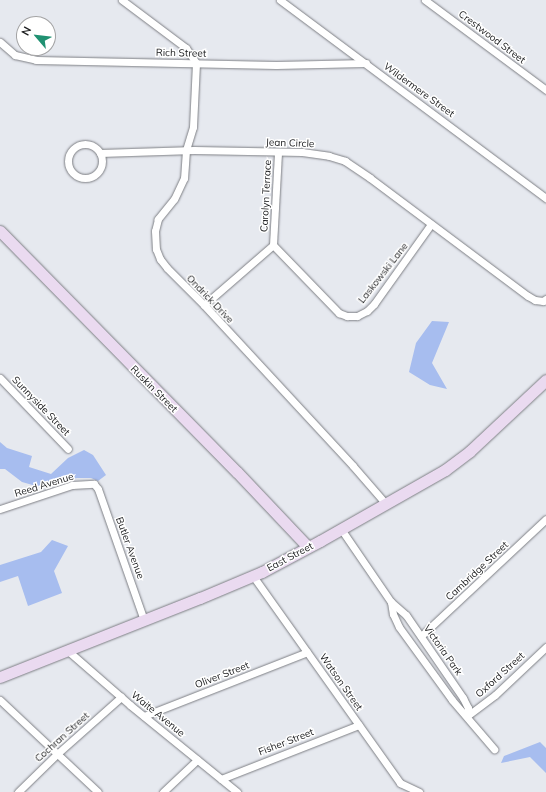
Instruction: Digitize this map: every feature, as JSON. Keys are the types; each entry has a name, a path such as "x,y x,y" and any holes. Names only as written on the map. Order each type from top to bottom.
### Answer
{"main road":[{"name":"Ruskin Street","path":"0,231 237,472 308,547"},
{"name":"East Street","path":"0,677 253,576 308,547 446,470 470,452 546,380"}],"street":[{"path":"122,0 186,48 196,63"},
{"name":"Wildermere Street","path":"280,0 546,198"},
{"name":"Crestwood Street","path":"425,0 546,90"},
{"name":"Rich Street","path":"0,42 15,55 36,60 276,65 366,63"},
{"name":"Ondrick Drive","path":"196,63 193,127 186,150 185,169 182,184 172,202 158,219 155,236 156,249 167,268 204,305 353,466 386,504"},
{"path":"84,144 92,145 100,153 101,166 97,173 92,176 79,177 73,174 69,168 68,157 72,150 77,146 84,144"},
{"name":"Jean Circle","path":"100,153 186,150 278,152 322,155 345,161 528,296 535,300 543,301 546,299"},
{"name":"Carolyn Terrace","path":"204,305 273,245 278,152"},
{"name":"Laskowski Lane","path":"273,245 339,313 347,316 357,316 367,311 374,304 432,224"},
{"name":"Sunnyside Street","path":"0,378 68,449"},
{"name":"Reed Avenue","path":"0,509 72,485 94,484"},
{"name":"Butler Avenue","path":"94,484 98,489 144,620"},
{"name":"Cambridge Street","path":"421,636 546,519"},
{"name":"Victoria Park","path":"341,529 391,602 406,614 464,698 468,708 467,716"},
{"name":"Watson Street","path":"253,576 400,783 419,792"},
{"name":"Victoria Park","path":"391,602 393,614 399,627 452,700 494,749"},
{"name":"Oxford Street","path":"467,716 495,695 546,647"},
{"name":"Waite Avenue","path":"67,650 144,716 237,792"},
{"name":"Oliver Street","path":"144,716 307,652"},
{"name":"Cochran Street","path":"18,792 57,754 122,697"},
{"path":"0,700 98,792"},
{"name":"Fisher Street","path":"221,779 359,725"},
{"path":"163,792 197,760"}],"shaded area":[{"path":"432,321 449,322 432,363 447,389 430,385 409,372 416,343"},
{"path":"0,442 7,448 32,456 29,467 51,474 68,458 84,450 93,455 106,475 98,481 91,478 77,478 43,488 22,482 5,469 0,469"},
{"path":"52,540 68,546 54,571 62,593 28,606 18,576 0,582 0,565 41,552"},
{"path":"540,742 546,748 546,773 530,757 501,763 504,756"}]}
